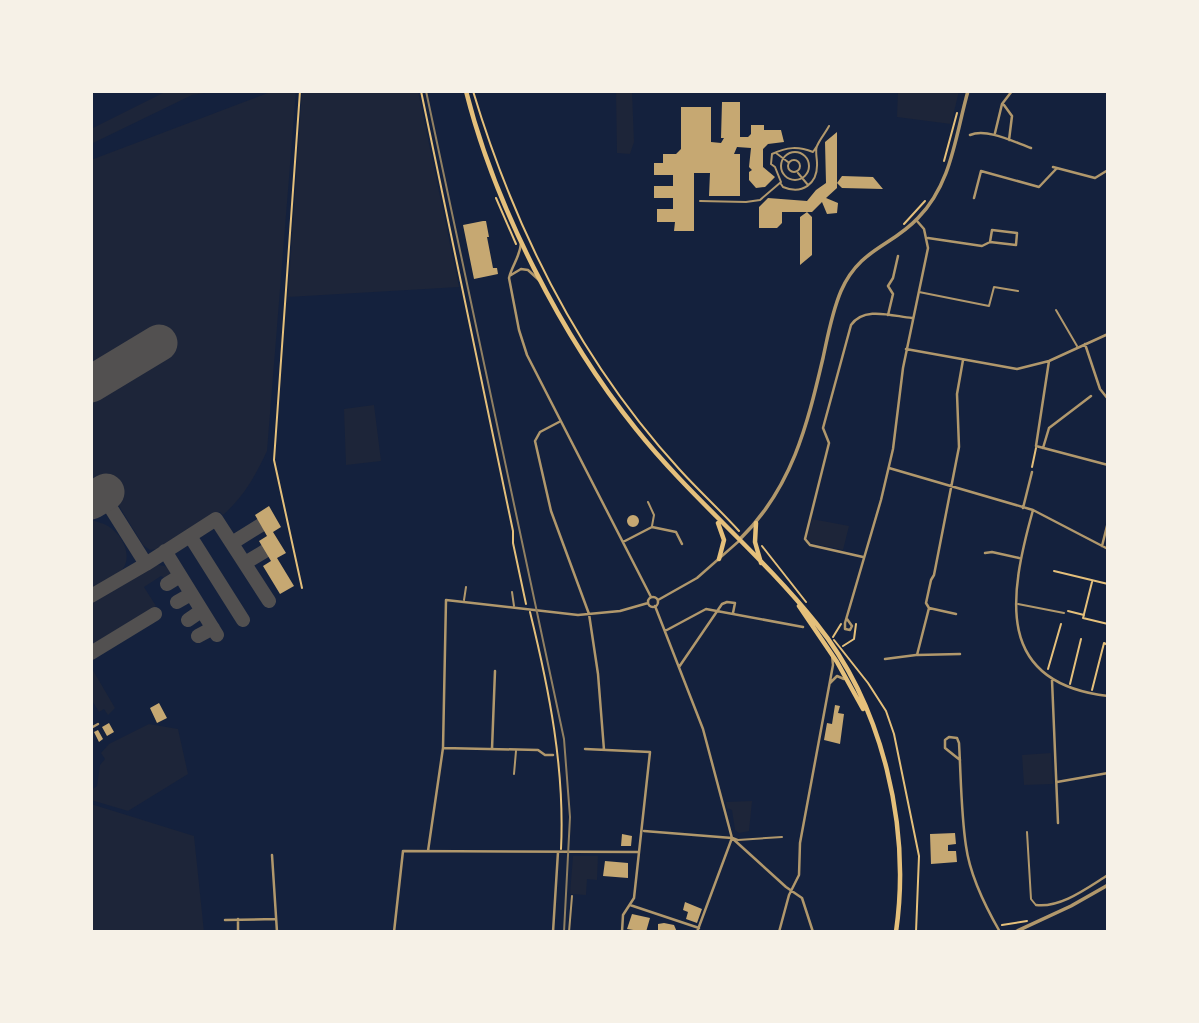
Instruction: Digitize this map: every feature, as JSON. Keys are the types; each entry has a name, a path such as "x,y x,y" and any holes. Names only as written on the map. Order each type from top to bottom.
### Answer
{"main road":[{"path":"466,91 493,173 521,239 581,352 635,428 817,625 841,659 862,697 888,777 895,814 900,879 896,932"},
{"path":"717,519 723,540 719,559"},
{"path":"756,523 755,542 761,564"},
{"path":"790,593 832,654 869,718"}],"street":[{"path":"655,606 658,600 696,579 739,541 781,489 812,404 834,311 842,290 856,267 870,253 916,220 942,187 968,91"},
{"path":"995,134 1002,104 1012,91"},
{"path":"1002,104 1012,116 1009,140"},
{"path":"813,152 829,126"},
{"path":"970,135 977,132 995,134 1031,148"},
{"path":"816,157 813,152 802,147 776,152 770,159 783,187 800,190 808,186 815,177 817,146"},
{"path":"776,152 789,163 790,170 797,172 808,186"},
{"path":"782,158 794,152 807,158 809,167 802,179"},
{"path":"782,158 780,167 784,176 792,180 802,179"},
{"path":"789,163 798,161 800,166 797,172"},
{"path":"974,198 981,171 1039,187 1055,168 1095,178 1108,170"},
{"path":"700,201 760,200 781,182"},
{"path":"846,619 888,468 906,349 928,248 927,238 916,220"},
{"path":"1108,226 1108,248"},
{"path":"927,238 982,246 990,242 1016,245 1017,233 992,230 990,242"},
{"path":"521,239 521,253 509,278 527,355 651,597 658,600"},
{"path":"888,315 892,294 888,286 893,278 898,256"},
{"path":"509,278 513,272 528,270 544,285"},
{"path":"918,292 989,306 994,287 1018,291"},
{"path":"1056,310 1078,347"},
{"path":"864,557 810,545 806,538 829,443 823,428 851,325 855,319 867,313 912,318"},
{"path":"906,349 1017,369 1049,360 1108,334"},
{"path":"1085,344 1100,389 1108,399"},
{"path":"917,655 929,608 926,603 959,447 957,394 963,360"},
{"path":"1049,360 1036,446 1108,465"},
{"path":"1043,448 1049,428 1091,396"},
{"path":"559,422 540,432 536,441 551,511 589,614 598,674 604,750"},
{"path":"888,468 1033,510 1108,549"},
{"path":"1023,508 1032,472"},
{"path":"648,502 654,515 652,527"},
{"path":"1033,510 1019,558 1018,604 1023,646 1031,661 1046,677 1069,688 1108,696"},
{"path":"1102,546 1108,522"},
{"path":"623,542 652,527 676,531 682,544"},
{"path":"985,553 1019,558"},
{"path":"464,601 466,587"},
{"path":"512,592 515,607"},
{"path":"648,603 651,597"},
{"path":"428,851 443,748 444,603 450,599 589,614 620,611 648,603 655,606 704,729 732,838 786,887 803,898 813,932"},
{"path":"679,667 722,604 735,603 733,612"},
{"path":"1018,604 1064,613"},
{"path":"929,608 956,614"},
{"path":"665,631 706,609 803,627"},
{"path":"779,932 799,875 800,843 833,665 832,654"},
{"path":"885,659 960,654"},
{"path":"492,750 495,671"},
{"path":"828,686 837,676 848,681"},
{"path":"1052,680 1058,823"},
{"path":"91,728 98,724"},
{"path":"960,760 945,748 944,740 949,737 957,738 960,760 966,847 974,877 1000,932"},
{"path":"443,748 538,750 545,755 553,755"},
{"path":"585,748 650,752 634,898 624,915 622,932"},
{"path":"514,774 516,750"},
{"path":"1057,782 1108,773"},
{"path":"643,831 738,840 782,837"},
{"path":"1027,832 1031,899 1036,905 1048,906 1079,893 1108,875"},
{"path":"630,905 698,930 732,838"},
{"path":"394,932 403,851 639,852"},
{"path":"553,932 559,852"},
{"path":"272,855 277,932"},
{"path":"1015,932 1108,886"},
{"path":"569,932 572,896"},
{"path":"237,919 238,932"},
{"path":"225,920 276,919"}],"path":[{"path":"300,91 274,460 302,587"},
{"path":"421,91 526,606"},
{"path":"473,91 489,144 515,212 549,282 584,343 637,418 679,470 744,536"},
{"path":"943,168 955,121"},
{"path":"494,192 518,250"},
{"path":"903,223 930,194"},
{"path":"1032,472 1036,446"},
{"path":"755,542 759,542 811,609"},
{"path":"1054,571 1108,584"},
{"path":"1092,580 1083,618 1108,624"},
{"path":"1064,613 1067,611 1084,615"},
{"path":"530,613 558,753 561,797 559,852"},
{"path":"846,619 832,638 842,647 886,711 894,734 920,862 916,932"},
{"path":"1046,677 1061,624"},
{"path":"842,647 854,639 858,625"},
{"path":"1069,688 1081,639"},
{"path":"1091,694 1104,643 1108,645"}],"shaded area":[{"path":"167,91 217,91 192,95 91,144 91,129"},
{"path":"273,91 296,91 267,451 248,486 223,515 220,512 159,549 150,550 143,545 103,480 91,487 91,160"},
{"path":"302,91 418,91 459,287 288,297"},
{"path":"616,91 632,91 634,142 630,154 617,153"},
{"path":"898,91 959,91 951,124 897,117"},
{"path":"374,405 381,461 346,465 344,409"},
{"path":"812,519 849,526 843,550 810,543 807,538"},
{"path":"92,520 108,526 118,535 125,547 126,560 120,572 91,589"},
{"path":"154,564 169,567 175,576 168,580 161,576 144,587 156,606 91,647 91,604"},
{"path":"91,667 115,708 108,715 104,709 99,712 91,699"},
{"path":"149,724 178,729 188,774 128,811 91,800 91,790 97,786 100,765 105,759 101,753 109,744"},
{"path":"1051,753 1053,784 1024,785 1022,755"},
{"path":"752,801 749,831 739,833 735,830 732,810 727,808 726,802"},
{"path":"91,804 194,836 204,932 91,932"},
{"path":"573,856 598,856 597,880 587,879 586,895 570,894"}],"building":[{"path":"722,102 740,102 740,137 748,137 751,134 751,125 764,125 764,130 781,130 784,142 768,144 763,149 763,167 775,177 765,187 756,188 749,180 749,172 752,170 749,167 751,148 737,147 734,154 740,154 740,196 709,196 710,173 694,173 694,231 674,231 675,222 657,222 657,209 673,209 673,198 654,198 654,186 673,186 673,175 654,175 654,163 663,163 663,154 676,154 681,149 681,107 711,107 711,142 721,143 724,138 721,138"},
{"path":"837,132 837,188 826,198 838,203 837,213 827,214 822,202 812,212 782,212 782,223 777,228 759,228 759,207 768,198 807,201 826,183 825,142"},
{"path":"842,176 873,177 883,189 842,188 837,183"},
{"path":"807,212 812,217 812,255 800,265 800,217"},
{"path":"486,221 493,268 497,268 498,274 474,279 463,225"},
{"path":"269,506 281,527 273,532 286,553 277,558 294,586 280,594 263,566 271,561 259,541 267,536 255,515"},
{"path":"633,515 639,521 633,527 627,521"},
{"path":"159,703 167,718 157,723 150,708"},
{"path":"835,705 840,706 838,713 844,714 840,744 824,740 827,723 832,724"},
{"path":"109,723 114,732 107,736 102,727"},
{"path":"98,730 103,739 99,742 94,732"},
{"path":"955,833 956,844 948,845 948,851 956,851 957,862 931,864 930,834"},
{"path":"622,834 632,836 631,846 621,846"},
{"path":"605,861 628,863 628,878 603,876"},
{"path":"685,902 702,909 697,923 686,919 688,912 683,910"},
{"path":"632,914 650,918 646,932 627,929"},
{"path":"658,924 674,925 677,932 658,932"}],"taxiway":[{"path":"91,596 146,564 102,494"},
{"path":"146,564 216,519 269,601"},
{"path":"232,543 261,525"},
{"path":"190,536 243,620"},
{"path":"165,551 217,635"},
{"path":"245,563 265,551"},
{"path":"167,584 180,576"},
{"path":"177,602 191,594"},
{"path":"188,620 201,611"},
{"path":"91,653 155,614"},
{"path":"198,636 213,628"}],"runway":[{"path":"91,384 159,343"},
{"path":"91,501 106,492"}],"tram line":[{"path":"426,91 564,739 570,817 564,932"}]}
